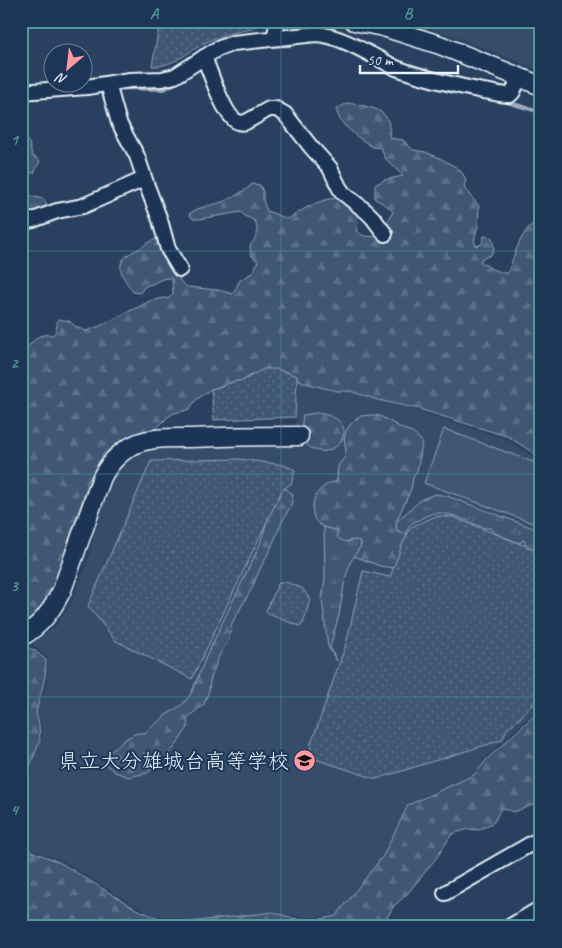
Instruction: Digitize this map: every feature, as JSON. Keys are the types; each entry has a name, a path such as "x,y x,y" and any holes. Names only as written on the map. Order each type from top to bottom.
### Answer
{"street":[{"path":"274,38 278,21"},
{"path":"354,21 384,27 440,45 541,86"},
{"path":"21,92 87,87 130,80 169,78 217,49 232,43 316,34 339,39 405,72 447,83 510,95 519,77"},
{"path":"204,57 219,95 231,116 238,122 243,123 269,109 276,109 285,114 310,147 330,168 343,193 374,218 385,234"},
{"path":"108,84 119,123 135,152 160,220 168,249 180,269"},
{"path":"21,222 33,220 57,211 83,206 144,179"},
{"path":"21,637 38,625 56,603 102,477 117,456 138,443 163,438 299,436"},
{"path":"445,893 541,838"},
{"path":"509,927 541,908"}],"shaded area":[{"path":"407,21 541,21 541,71 456,37"},
{"path":"297,376 345,387 508,440 541,462 541,711 531,715 486,757 473,775 407,804 383,856 335,915 308,919 272,910 232,918 171,923 139,908 61,860 21,846 21,796 42,740 41,723 37,714 47,681 47,657 31,644 55,627 71,603 88,561 104,489 119,466 135,453 168,446 208,447 294,441"}],"green space":[{"path":"160,21 256,21 252,29 218,37 168,64 152,66"},
{"path":"348,103 371,107 381,112 388,121 390,138 403,140 413,150 440,158 459,169 466,179 464,188 479,206 478,225 474,241 476,246 482,244 484,236 492,238 494,248 491,255 481,259 481,262 492,269 507,274 522,237 529,227 541,216 541,458 509,437 419,409 378,400 350,391 337,391 316,386 303,382 287,372 253,374 244,380 211,389 196,400 189,409 174,413 156,429 121,442 104,453 90,478 66,548 55,591 45,607 21,625 21,360 27,350 37,338 53,335 56,331 58,319 69,321 76,327 86,331 150,301 168,299 173,294 172,280 169,278 145,286 140,293 133,292 122,274 121,264 123,259 153,240 160,239 174,262 180,281 187,287 218,290 233,294 240,280 252,273 258,262 251,255 250,246 257,234 255,221 241,212 200,219 193,219 189,214 230,198 253,184 260,185 267,211 288,219 321,201 343,198 353,208 357,216 358,226 356,231 364,236 388,238 385,226 393,212 375,199 375,185 384,180 403,176 385,158 381,148 373,147 359,138 340,120 336,109"},
{"path":"21,132 29,143 32,155 40,161 34,173 28,172 23,185 24,191 34,197 44,199 48,208 21,218"},
{"path":"263,369 277,369 297,376 295,417 214,420 211,389 244,380"},
{"path":"316,413 331,417 340,423 344,430 343,438 331,450 313,449 304,442 301,429 303,415"},
{"path":"371,415 380,416 411,432 422,442 417,471 396,522 397,532 406,534 407,538 394,568 380,566 354,556 361,546 361,542 358,540 340,540 337,537 337,530 319,524 313,513 313,503 319,491 327,484 337,481 338,466 345,457 344,439 346,431 357,418"},
{"path":"444,429 541,465 541,526 424,483"},
{"path":"239,459 284,465 295,470 291,484 282,490 192,679 116,641 88,606 151,461"},
{"path":"279,489 286,489 293,494 291,505 252,588 232,623 229,639 218,658 204,704 187,718 188,728 176,746 147,773 129,777 115,772 106,765 108,754 127,738 137,733 145,733 166,715 182,705 191,694 206,657 260,544 273,501"},
{"path":"436,494 447,496 541,531 541,551 526,546 524,540 519,543 497,534 489,528 484,528 456,516 440,513 433,513 411,524 406,534 397,532 396,522 422,499"},
{"path":"436,516 453,517 541,552 541,701 533,704 507,729 502,740 376,779 315,759 310,748 311,743 346,644 363,571 390,577 411,527"},
{"path":"324,527 338,530 347,542 358,540 361,542 361,546 351,561 345,579 339,615 330,647 337,661 328,647 322,599 325,578"},
{"path":"283,581 302,588 310,599 303,624 300,626 268,614 266,611 278,584"},
{"path":"26,647 34,650 46,660 45,677 36,713 40,741 21,790 21,648"},
{"path":"541,711 541,798 535,804 514,812 501,808 494,822 479,830 469,829 452,834 437,857 408,893 394,906 381,927 21,927 21,847 59,862 136,909 173,924 273,912 307,922 336,916 383,856 408,805 474,775 488,758"}],"waterway":[{"path":"264,46 291,45 299,42"},
{"path":"123,88 164,89 185,78"},
{"path":"91,93 106,91"},
{"path":"21,99 66,95"},
{"path":"500,100 541,112"}],"place":[{"name":"県立大分雄城台高等学校","path":"305,761"}]}
